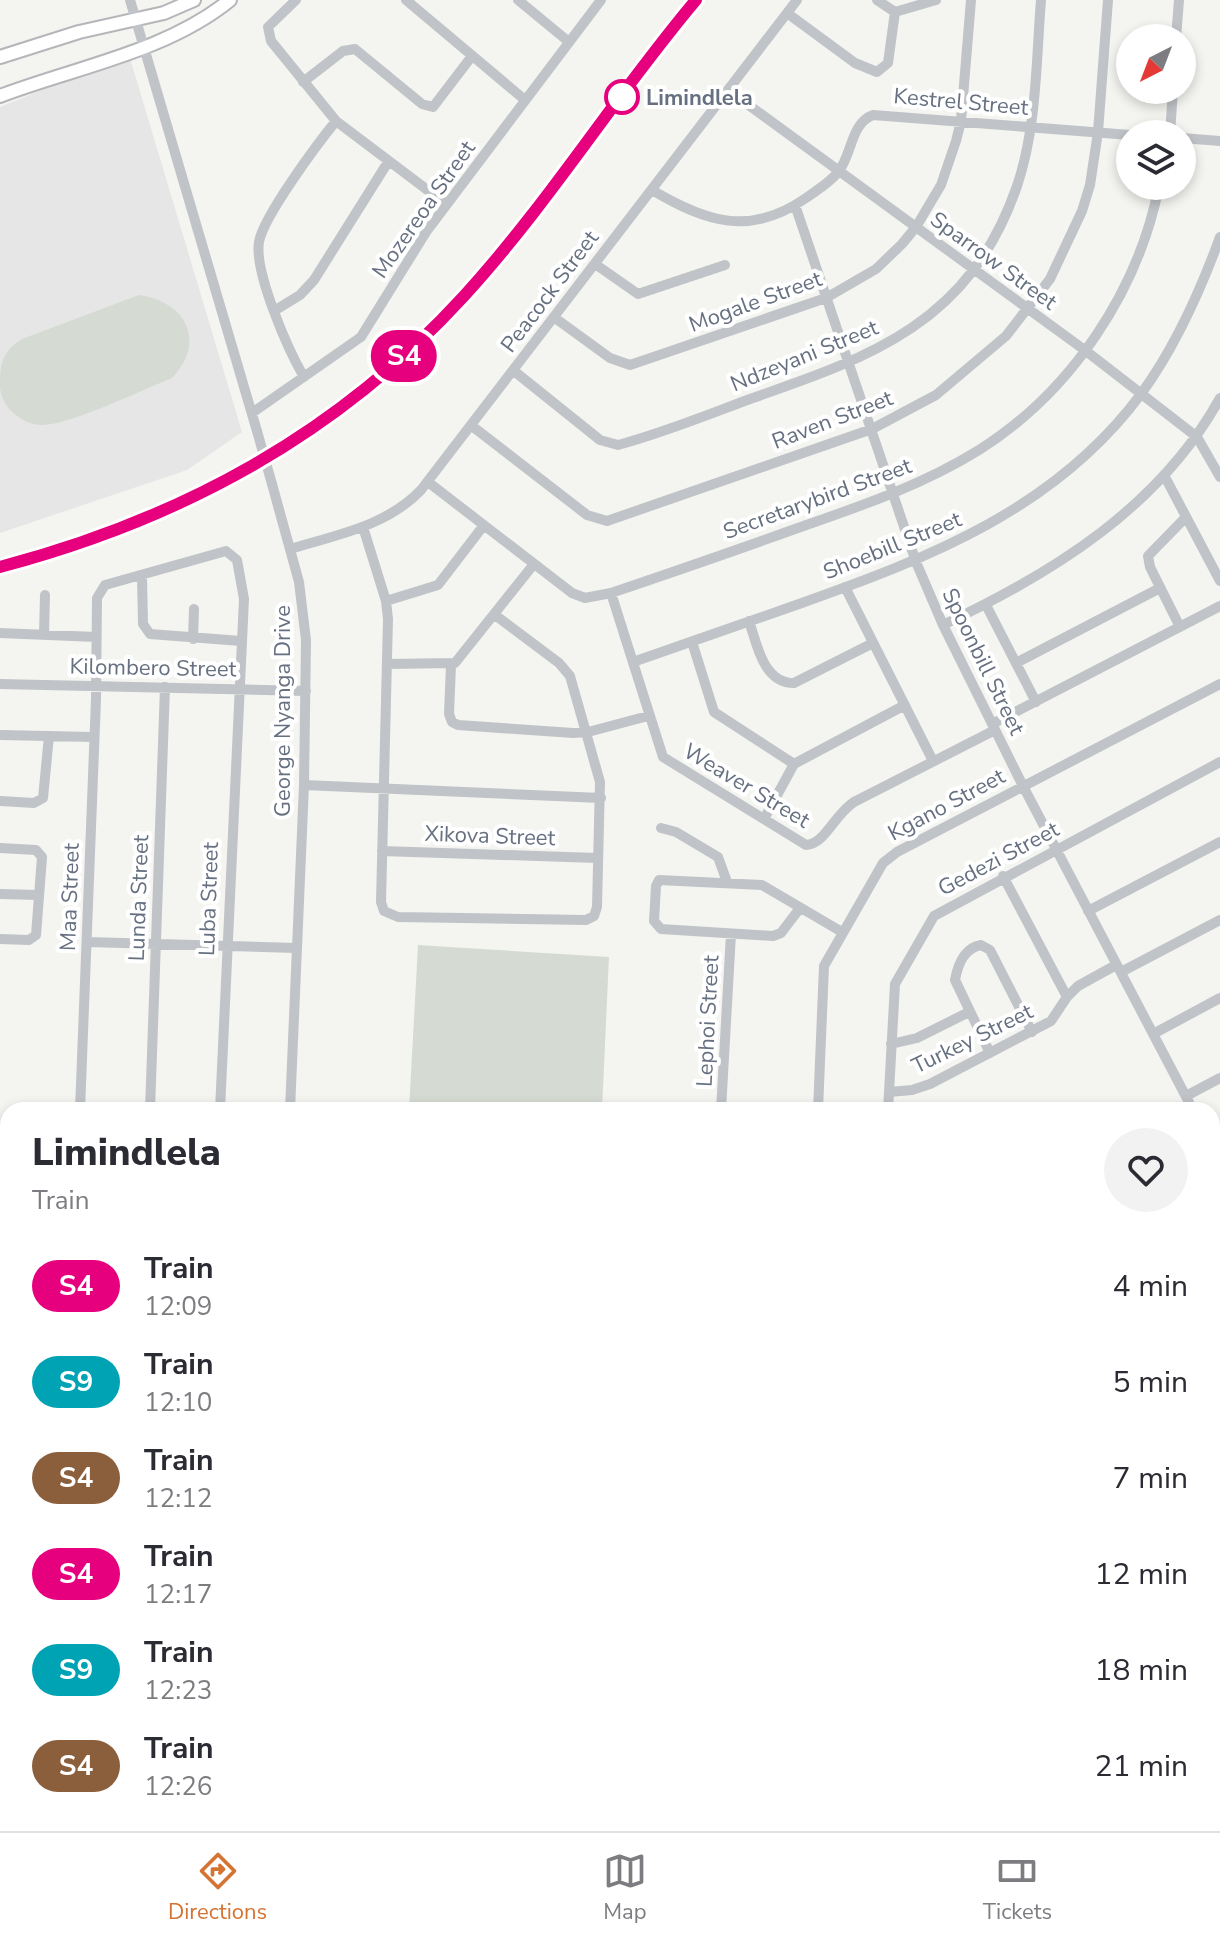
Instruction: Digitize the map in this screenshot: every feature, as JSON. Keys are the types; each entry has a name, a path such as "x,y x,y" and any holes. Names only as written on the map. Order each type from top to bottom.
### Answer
{"main road":[{"path":"0,57 135,18 164,13 194,0"},
{"path":"0,96 181,31 230,0"}],"street":[{"name":"George Nyanga Drive","path":"130,0 252,413 290,549 304,615 304,785 290,1102"},
{"path":"296,0 271,23 267,31 303,82 336,121 446,204"},
{"path":"406,0 525,100"},
{"path":"518,0 569,42"},
{"name":"Mozereoa Street","path":"252,413 361,337 418,243 601,0"},
{"name":"Peacock Street","path":"290,549 363,527 402,508 428,482 797,0"},
{"path":"877,0 895,12"},
{"path":"895,12 936,0"},
{"name":"Mogale Street","path":"555,318 610,358 630,365 826,298 876,269 916,227 948,169 961,121 971,0"},
{"name":"Ndzeyani Street","path":"514,371 600,440 613,445 849,364 907,332 974,271 1017,186 1031,127 1041,0"},
{"name":"Raven Street","path":"472,426 587,515 600,521 872,429 936,395 998,345 1029,310 1050,279 1082,211 1090,185 1098,132 1108,0"},
{"path":"1177,24 1179,0"},
{"path":"787,13 865,69 877,72 888,63 895,12"},
{"path":"303,82 343,51 355,49 422,104 433,107 472,56"},
{"name":"Sparrow Street","path":"728,90 1086,351 1197,437 1220,477"},
{"name":"Kestrel Street","path":"840,171 857,129 868,116 1116,134"},
{"path":"304,377 287,348 274,311 260,260 259,241 302,167 336,121"},
{"path":"1196,139 1220,141"},
{"path":"274,311 300,295 314,280 388,162"},
{"path":"652,190 699,215 725,221 764,219 795,205 840,171"},
{"name":"Secretarybird Street","path":"428,482 578,596 594,598 894,495 993,440 1037,404 1086,351 1132,269 1156,200"},
{"name":"Spoonbill Street","path":"795,205 916,562 943,625 1023,786 1189,1102"},
{"name":"Shoebill Street","path":"633,662 916,562 1032,498 1100,440 1141,394 1193,307 1220,237"},
{"path":"595,264 638,294 725,265"},
{"path":"943,625 1063,562 1103,531 1164,475 1197,437 1220,398"},
{"path":"1164,475 1220,581"},
{"path":"1180,627 1147,561 1148,556 1186,517"},
{"path":"386,601 438,585 484,525"},
{"path":"363,527 386,601 382,907 387,914 398,917 586,920 594,916 597,907 601,798 598,767 588,732 568,672 495,615"},
{"name":"Luba Street","path":"142,576 219,552 232,553 238,562 243,587 220,1102"},
{"path":"387,664 451,665 464,655 534,564"},
{"path":"142,576 142,622 155,637 241,641"},
{"name":"Maa Street","path":"80,1102 100,590 108,584 142,576"},
{"path":"845,587 933,761"},
{"path":"1016,663 1160,588"},
{"name":"Weaver Street","path":"611,593 658,748 666,760 801,842 811,845 822,839 844,808 1036,702 1220,606"},
{"path":"44,635 45,595"},
{"path":"986,605 1036,702"},
{"path":"193,639 194,609"},
{"path":"749,621 767,668 776,678 787,683 794,683 873,643"},
{"path":"0,633 96,637"},
{"path":"692,642 714,712 794,764"},
{"path":"451,665 449,714 454,724 588,732 648,716"},
{"name":"Kilombero Street","path":"0,684 306,691"},
{"name":"Kgano Street","path":"818,1102 826,959 888,858 1220,684"},
{"name":"Lunda Street","path":"150,1102 165,687"},
{"path":"764,819 794,764 905,705"},
{"path":"0,735 94,737"},
{"path":"0,801 34,803 43,798 49,736"},
{"name":"Gedezi Street","path":"888,1102 895,984 930,922 944,909 1003,876 1220,762"},
{"path":"304,785 601,798"},
{"path":"661,828 676,832 718,857 727,882"},
{"path":"1088,911 1220,842"},
{"path":"0,848 41,853 34,938 0,939"},
{"name":"Xikova Street","path":"382,851 597,858"},
{"path":"1003,876 1067,997"},
{"path":"800,908 778,935 661,929 654,921 659,880 727,882 762,885 842,932"},
{"path":"0,894 39,895"},
{"name":"Turkey Street","path":"889,1092 912,1090 930,1084 1032,1032 1056,1016 1078,986 1220,920"},
{"name":"Lephoi Street","path":"721,1102 731,934"},
{"path":"87,942 296,948"},
{"path":"990,1053 956,985 956,975 968,950 984,946 994,956 1032,1032"},
{"path":"1153,1034 1220,998"},
{"path":"891,1044 917,1038 969,1012"},
{"path":"1186,1096 1220,1078"}],"shaded area":[{"path":"129,55 242,432 187,470 0,533 0,107"},
{"path":"139,295 169,306 186,325 188,350 183,364 172,378 88,413 54,423 42,425 27,422 8,407 1,393 1,371 6,354 15,344"},
{"path":"418,945 609,957 602,1102 409,1102"}],"railway":[{"path":"0,567 131,524 193,497 252,466 309,430 363,390 415,346 495,261 696,0"}],"train":[{"name":"S4","path":"0,567 116,532 216,487 318,425 366,389 437,325 486,271 696,0"}],"place":[{"name":"Limindlela","path":"622,97"}]}
